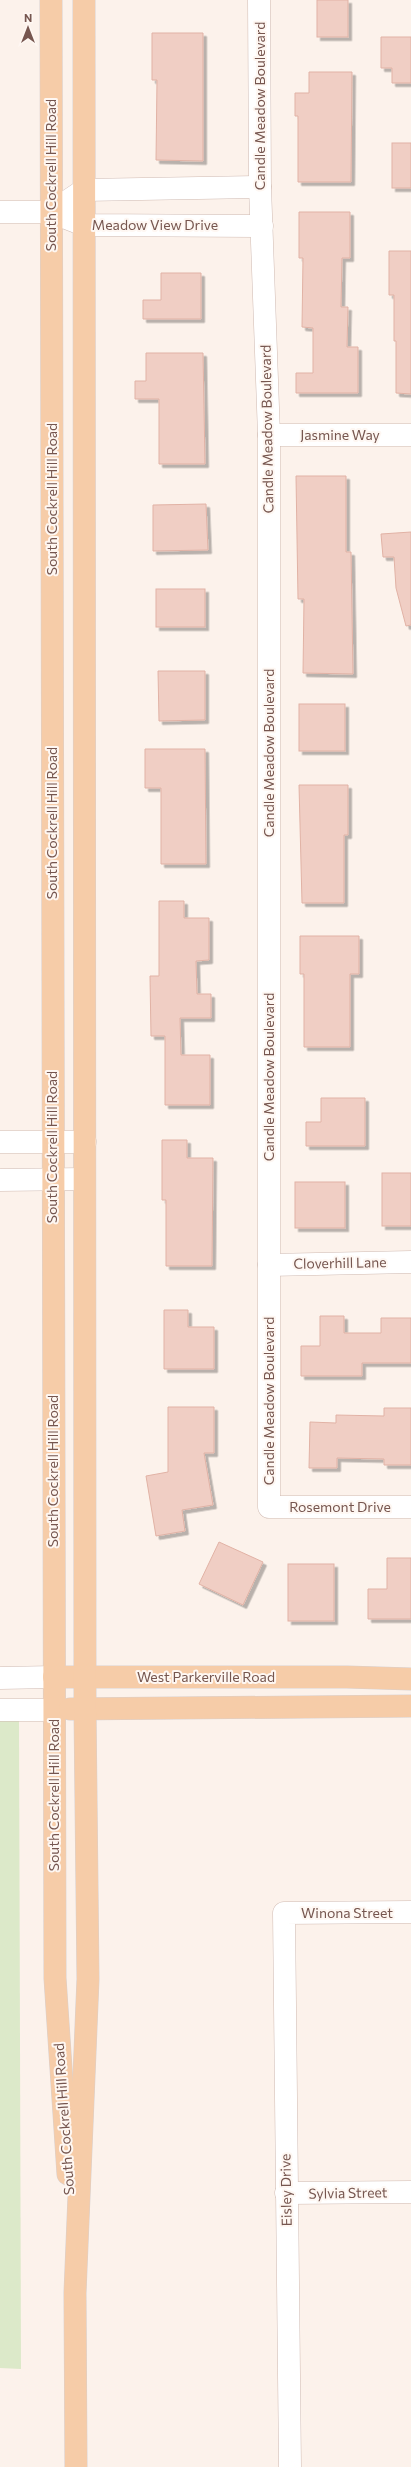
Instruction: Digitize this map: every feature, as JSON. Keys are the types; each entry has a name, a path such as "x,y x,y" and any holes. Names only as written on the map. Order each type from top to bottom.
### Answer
{"main road":[{"name":"South Cockrell Hill Road","path":"51,0 52,1179 55,1978 75,2293"},
{"name":"South Cockrell Hill Road","path":"76,2467 75,2293 88,1979 85,1709 84,0"},
{"path":"52,716 85,717"},
{"name":"West Parkerville Road","path":"54,1677 347,1677 411,1679"},
{"path":"54,1710 411,1706"}],"street":[{"name":"Candle Meadow Boulevard","path":"259,0 260,187 269,435 269,1507"},
{"path":"0,212 51,212 84,190 260,187"},
{"name":"Meadow View Drive","path":"51,212 84,225 262,226"},
{"name":"Jasmine Way","path":"269,435 411,435"},
{"path":"0,1142 85,1142"},
{"path":"0,1180 84,1179"},
{"name":"Cloverhill Lane","path":"269,1265 411,1262"},
{"name":"Rosemont Drive","path":"269,1507 411,1507"},
{"name":"West Parkerville Road","path":"0,1678 54,1677"},
{"path":"0,1710 54,1710"},
{"name":"Winona Street","path":"284,1913 411,1912"},
{"name":"Eisley Drive","path":"284,1913 290,2467"},
{"name":"Sylvia Street","path":"286,2194 411,2192"}],"green space":[{"path":"0,1716 19,1716 21,2369 0,2368"}],"building":[{"path":"317,0 348,0 348,37 317,37"},
{"path":"152,33 203,33 203,161 156,160 157,80 152,80"},
{"path":"381,37 411,37 411,83 392,83 392,68 381,68"},
{"path":"309,72 352,72 351,182 298,182 298,116 295,116 295,93 309,93"},
{"path":"392,143 411,143 411,188 392,188"},
{"path":"299,212 350,212 350,258 342,258 341,307 348,307 347,347 358,347 358,393 296,393 296,373 313,373 313,328 302,327 303,258 299,258"},
{"path":"389,251 411,251 411,394 396,393 394,295 389,295"},
{"path":"161,273 201,273 201,319 143,319 143,300 161,300"},
{"path":"146,353 203,353 205,464 159,464 159,399 135,399 135,381 146,381"},
{"path":"296,476 346,476 346,552 351,552 353,674 303,673 304,599 298,599"},
{"path":"206,504 208,550 153,551 153,505"},
{"path":"411,532 411,625 406,626 396,588 394,557 383,557 381,534"},
{"path":"156,589 205,589 205,627 156,627"},
{"path":"158,671 205,671 205,720 159,721"},
{"path":"299,704 345,704 345,751 299,751"},
{"path":"145,749 205,749 206,864 161,864 161,788 145,788"},
{"path":"299,785 348,785 348,835 344,835 344,903 302,903"},
{"path":"159,901 184,901 184,918 209,918 209,960 196,961 197,994 211,994 211,1018 180,1018 181,1055 210,1055 210,1105 165,1105 165,1036 151,1036 150,976 159,976"},
{"path":"300,936 359,936 359,974 350,974 350,1047 304,1047 304,974 300,974"},
{"path":"321,1098 365,1098 365,1146 306,1146 306,1122 321,1122"},
{"path":"162,1140 187,1140 187,1158 213,1158 212,1266 166,1266 166,1200 162,1200"},
{"path":"382,1173 411,1173 411,1226 382,1226"},
{"path":"295,1182 345,1182 345,1228 295,1228"},
{"path":"164,1310 188,1310 188,1327 214,1327 214,1369 164,1369"},
{"path":"320,1316 344,1316 344,1333 381,1333 381,1318 411,1318 411,1363 362,1363 362,1376 301,1376 301,1346 320,1346"},
{"path":"168,1407 214,1407 214,1453 204,1453 213,1505 182,1510 185,1531 156,1536 146,1476 168,1472"},
{"path":"384,1408 411,1408 411,1465 384,1465 384,1459 337,1458 337,1468 309,1468 310,1422 336,1423 336,1415 384,1416"},
{"path":"219,1542 263,1562 243,1605 199,1584"},
{"path":"387,1558 411,1558 411,1619 368,1619 368,1589 387,1589"},
{"path":"288,1564 334,1564 334,1621 288,1621"}]}
